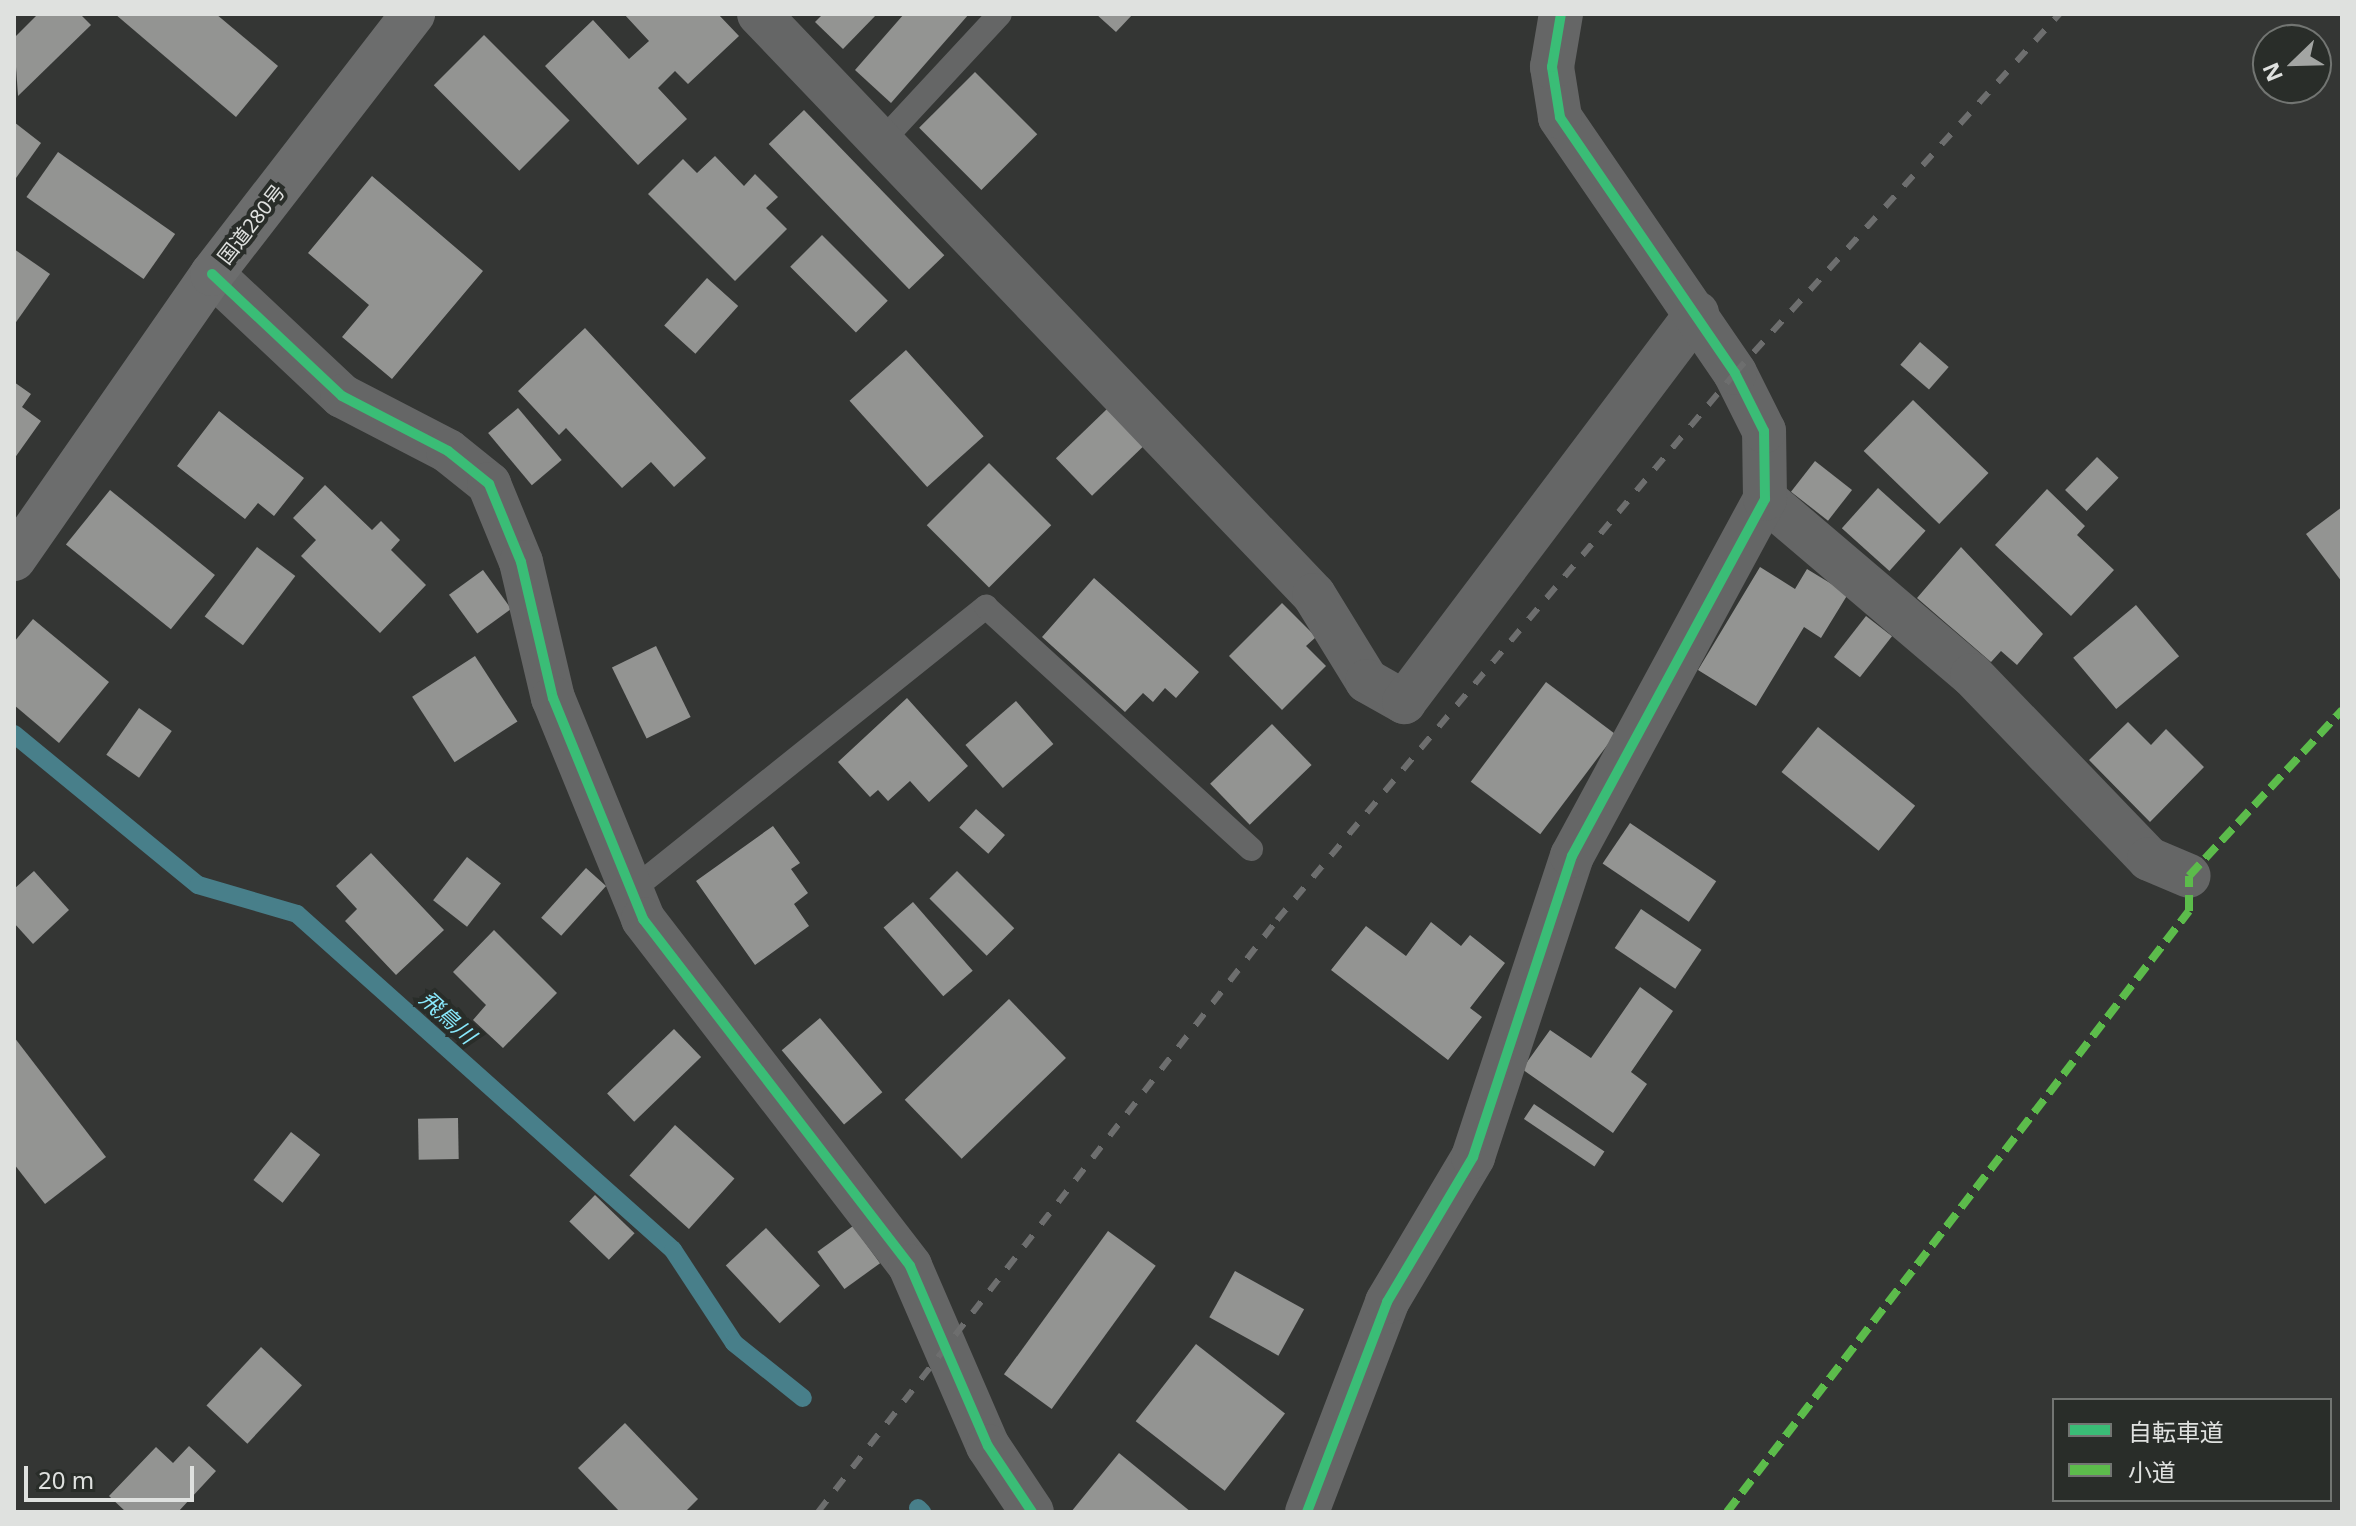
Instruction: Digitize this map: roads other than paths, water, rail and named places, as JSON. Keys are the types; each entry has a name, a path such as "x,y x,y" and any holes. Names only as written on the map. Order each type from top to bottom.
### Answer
{"highway":[{"name":"国道280号","path":"14,559 212,274 413,14"}],"street":[{"path":"759,14 1314,595 1367,681 1404,702 1697,313"},
{"path":"1307,1512 1387,1302 1473,1157 1572,856 1765,499 1764,431 1697,313 1560,117 1552,67 1561,14"},
{"path":"212,274 342,396 448,451 489,484 521,562 553,698 643,919 910,1266 988,1446 1032,1512"},
{"path":"1765,499 1972,675 2149,859 2189,876"}],"lane":[{"path":"882,141 1000,14"},
{"path":"631,891 986,607 1251,849"}],"waterway":[{"name":"飛鳥川","path":"14,734 198,885 297,914 673,1250 734,1343 803,1398"},
{"name":"飛鳥川","path":"918,1508 922,1512"}],"railway":[{"path":"818,1512 1277,920 1735,373 2059,14"}]}
